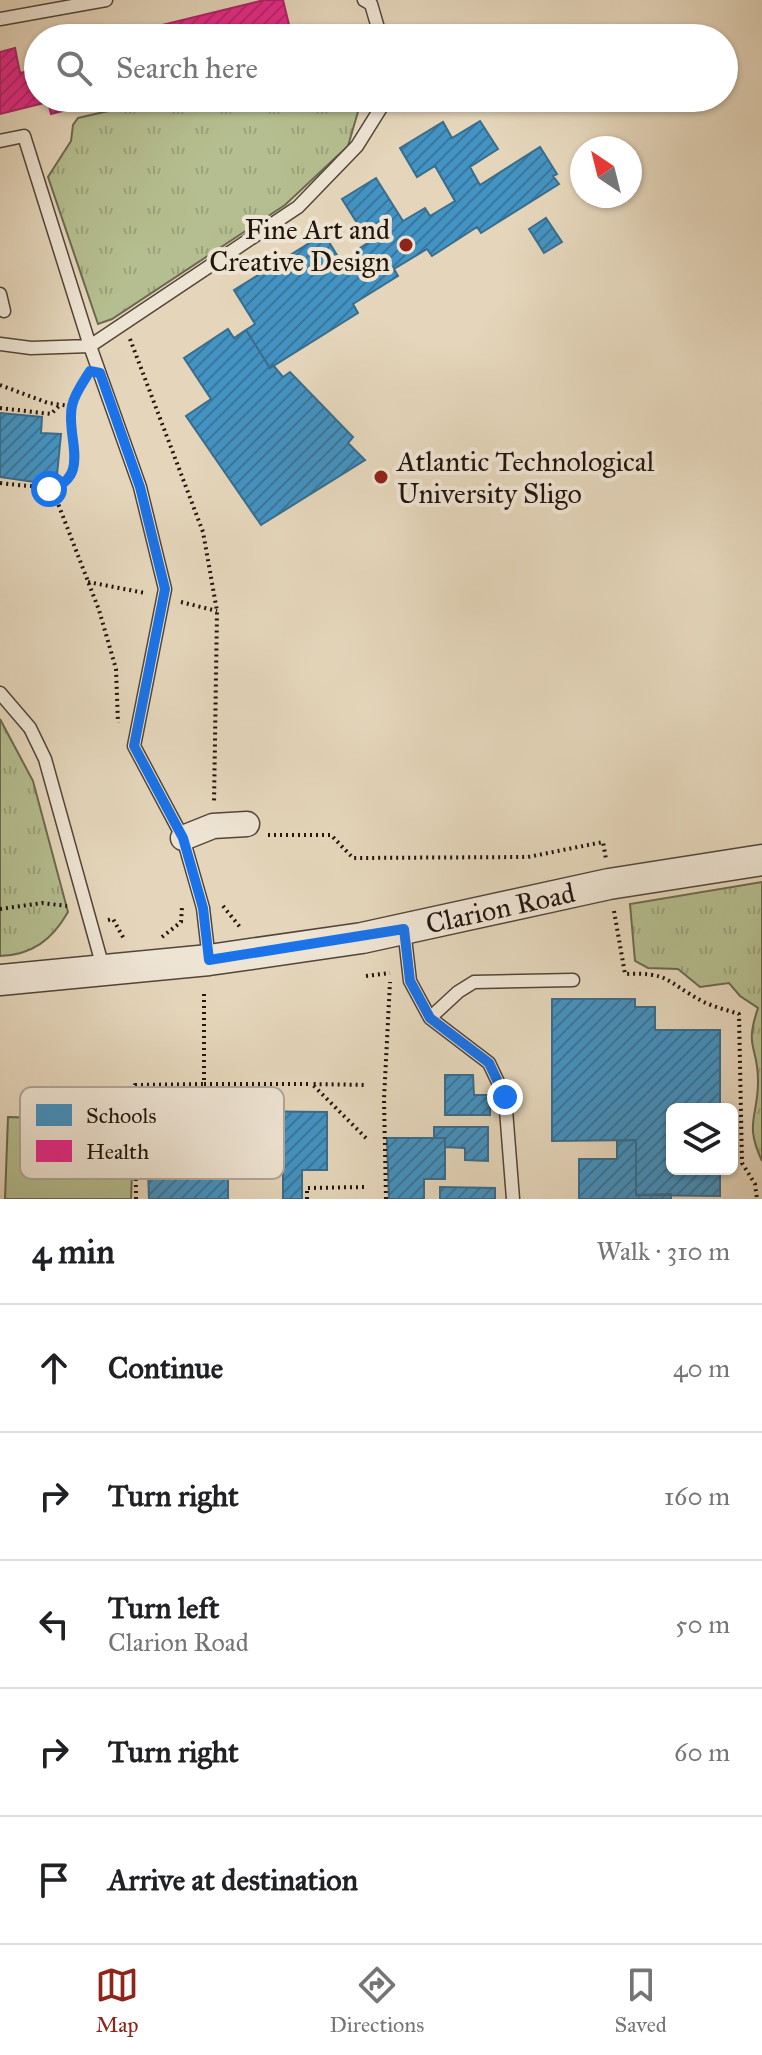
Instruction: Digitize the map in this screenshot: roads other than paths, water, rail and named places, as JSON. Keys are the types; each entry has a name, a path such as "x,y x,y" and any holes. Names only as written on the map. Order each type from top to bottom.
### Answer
{"street":[{"path":"183,838 213,826 250,830"},
{"name":"Clarion Road","path":"0,980 209,960 611,895 762,860"}],"lane":[{"path":"0,19 106,0"},
{"path":"364,0 371,4 377,24"},
{"path":"0,344 90,346 298,207 357,146 378,112"},
{"path":"0,141 24,136 90,346 140,487 165,589 134,746 183,838 203,908 209,960"},
{"path":"0,294 4,311"},
{"path":"0,693 30,728 45,759 105,971"},
{"path":"404,929 410,981 430,1018 489,1063 505,1097 513,1199"},
{"path":"430,1018 474,982 573,980"}],"place":[{"name":"Fine Art and Creative Design","path":"406,245"},
{"name":"Atlantic Technological University Sligo","path":"381,477"}]}
